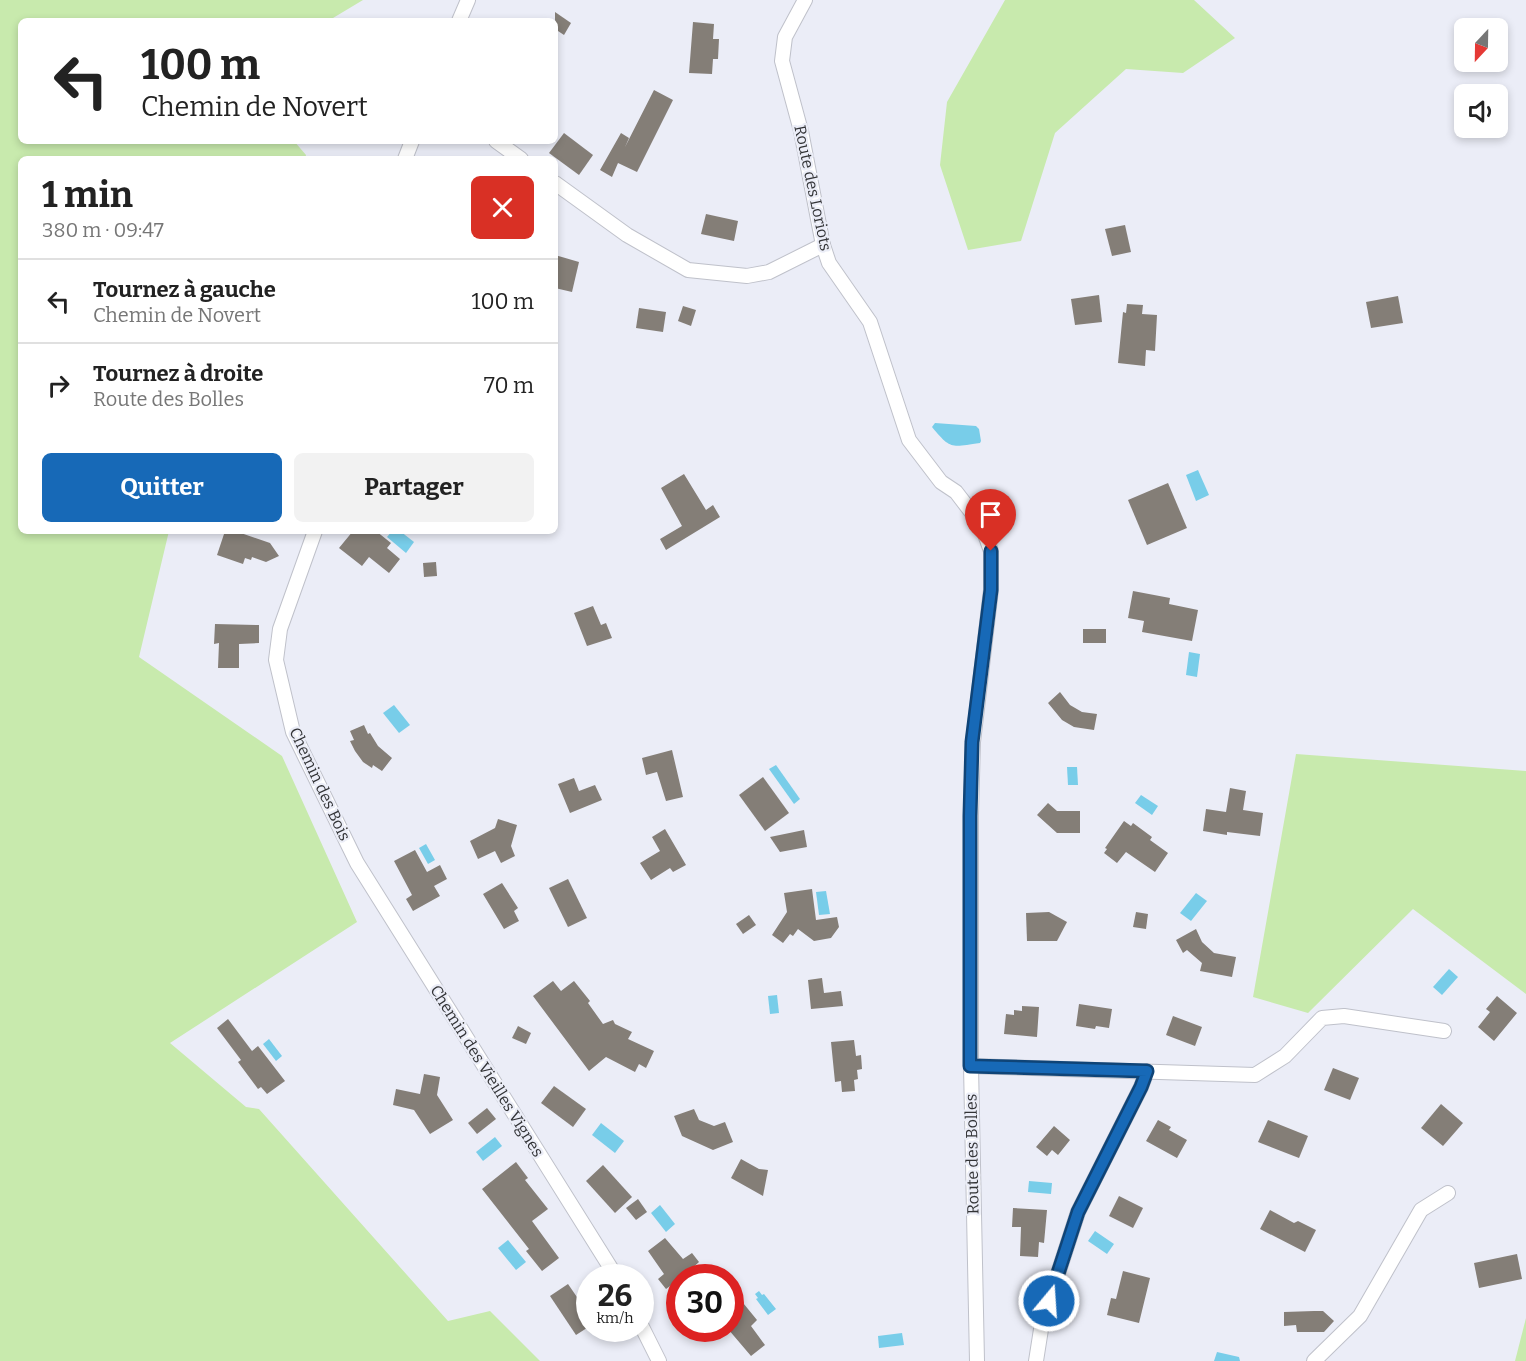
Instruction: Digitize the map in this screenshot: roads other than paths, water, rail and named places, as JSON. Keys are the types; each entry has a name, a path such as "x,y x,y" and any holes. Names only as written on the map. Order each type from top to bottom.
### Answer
{"street":[{"path":"460,18 468,0"},
{"name":"Route des Loriots","path":"805,0 785,37 782,61 801,131 823,245 829,263 870,322 909,440 941,482 956,492 982,526 991,551"},
{"path":"500,144 517,156"},
{"path":"558,185 627,235 688,270 747,276 769,272 823,245"},
{"name":"Chemin des Bois","path":"314,534 280,629 276,660 293,732 357,863"},
{"name":"Route des Bolles","path":"977,1361 970,1066 970,816 972,742 991,590 991,551"},
{"name":"Chemin des Vieilles Vignes","path":"357,863 608,1264"},
{"path":"970,1066 1256,1075 1285,1056 1322,1018 1344,1016 1444,1031"},
{"path":"1036,1361 1042,1323 1078,1212 1147,1071"},
{"path":"1314,1361 1360,1316 1421,1210 1448,1193"},
{"path":"650,1342 659,1361"}],"water":[{"path":"935,423 976,426 979,429 981,441 980,443 952,445 943,440 932,427"},
{"path":"1198,470 1209,495 1196,501 1186,475"},
{"path":"390,534 404,534 414,542 406,553 387,537"},
{"path":"1189,652 1200,654 1197,677 1186,675"},
{"path":"394,705 410,725 399,733 383,713"},
{"path":"776,765 800,799 794,804 769,769"},
{"path":"1067,767 1077,767 1078,785 1068,785"},
{"path":"1141,795 1158,806 1152,815 1135,803"},
{"path":"426,844 435,860 428,864 419,848"},
{"path":"826,891 830,914 819,915 816,892"},
{"path":"1196,893 1207,901 1191,921 1180,913"},
{"path":"1449,969 1458,977 1442,995 1433,987"},
{"path":"777,995 779,1013 770,1014 768,996"},
{"path":"269,1039 282,1056 276,1061 263,1044"},
{"path":"601,1123 624,1141 615,1153 592,1135"},
{"path":"495,1137 502,1146 483,1161 476,1152"},
{"path":"1029,1181 1052,1183 1051,1194 1028,1192"},
{"path":"660,1205 675,1224 666,1232 651,1213"},
{"path":"1095,1231 1114,1244 1107,1254 1088,1241"},
{"path":"508,1240 526,1262 516,1270 498,1248"},
{"path":"759,1291 776,1309 768,1315 756,1299 758,1298 755,1294"},
{"path":"902,1333 904,1345 879,1348 878,1336"},
{"path":"1217,1352 1239,1357 1240,1361 1214,1361"}]}
